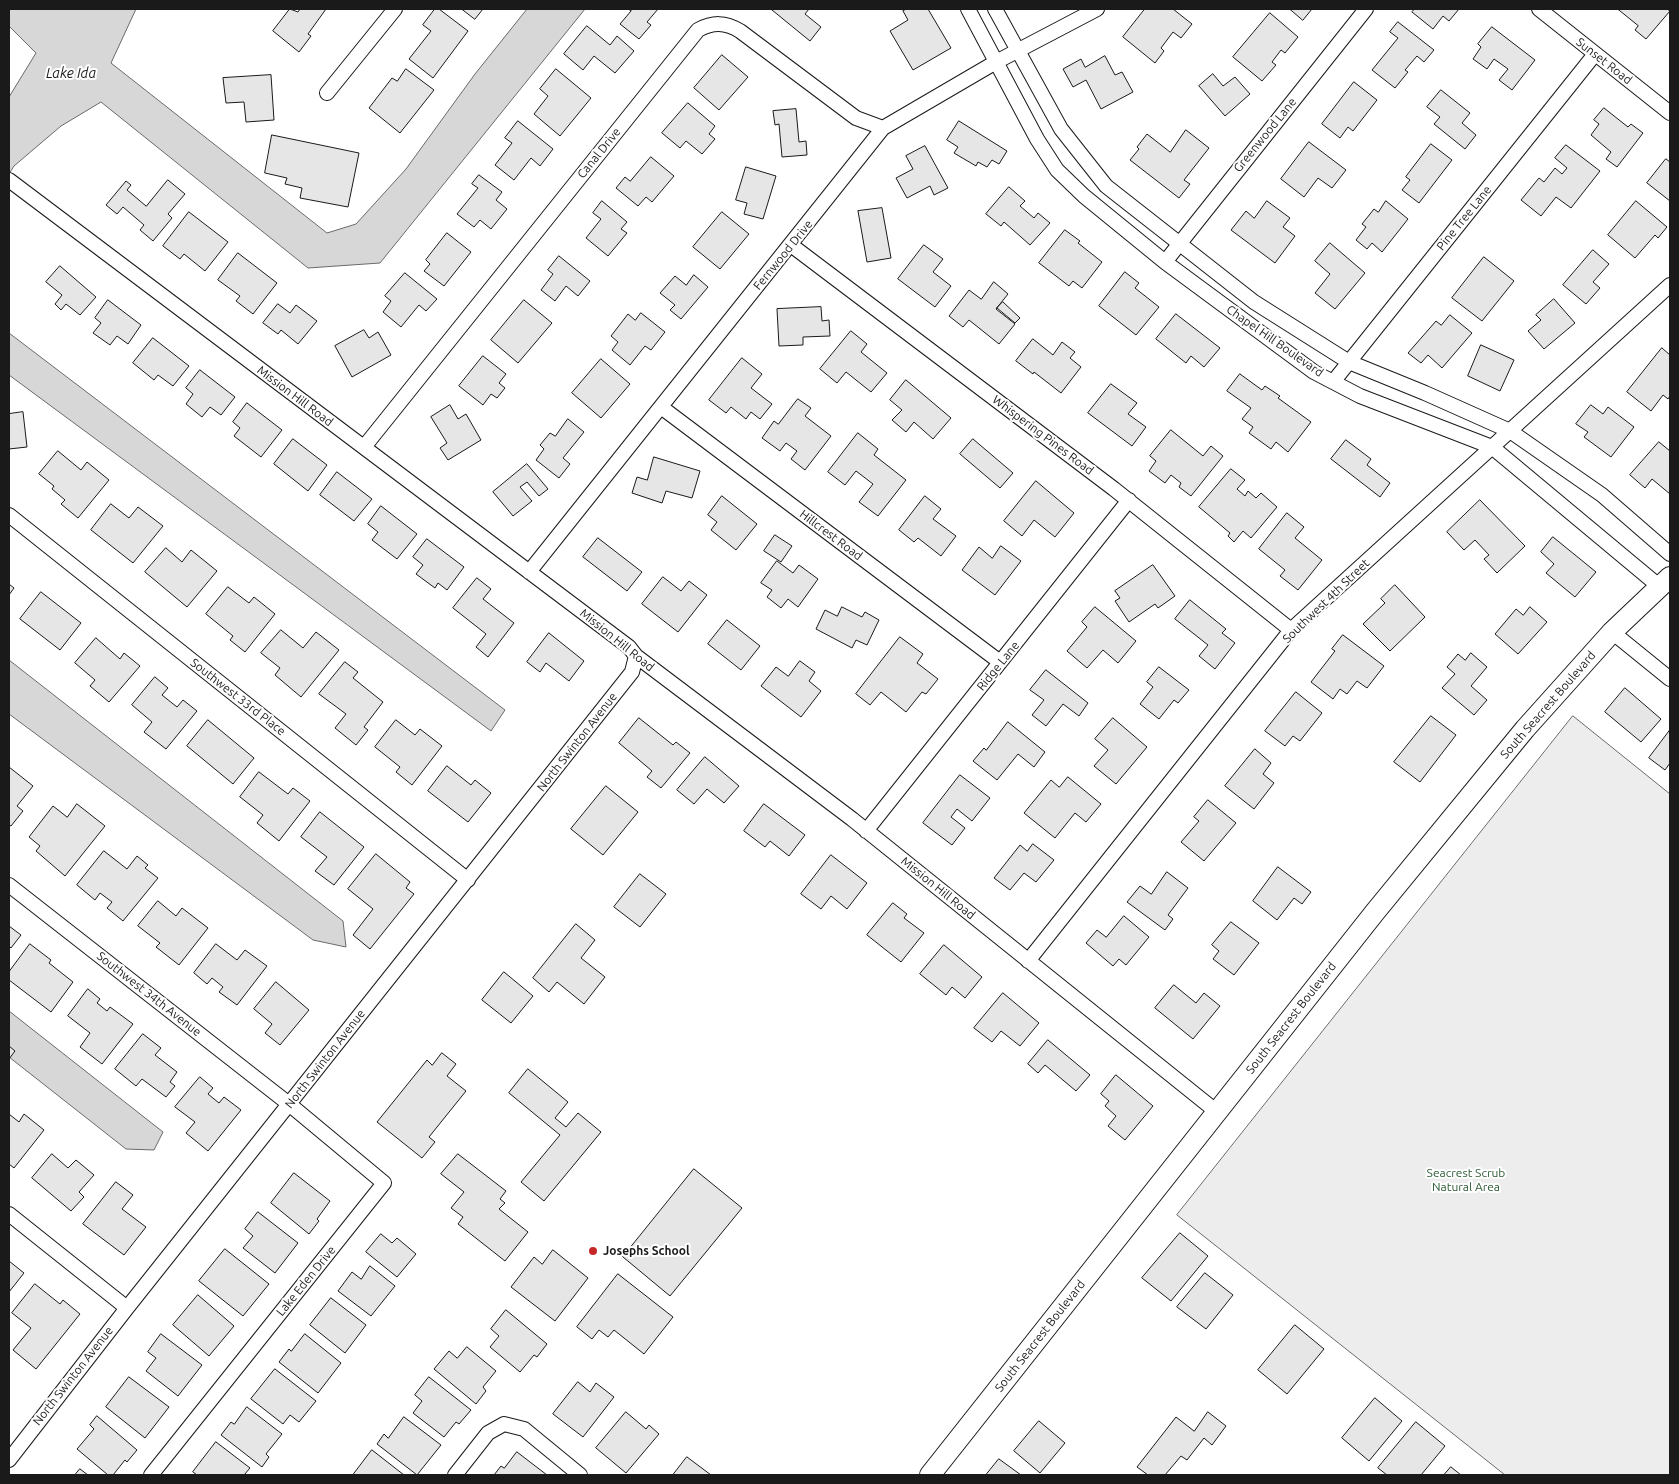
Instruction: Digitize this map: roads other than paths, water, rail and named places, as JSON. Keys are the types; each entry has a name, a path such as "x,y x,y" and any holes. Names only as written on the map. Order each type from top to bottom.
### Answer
{"street":[{"path":"326,93 395,9"},
{"name":"Chapel Hill Boulevard","path":"968,9 1037,139 1058,170 1084,196 1165,262 1314,372 1360,396 1492,447 1665,582"},
{"name":"Chapel Hill Boulevard","path":"995,9 1062,129 1106,186 1254,302 1349,362 1426,393 1510,431 1602,495 1670,554"},
{"name":"Fernwood Drive","path":"530,572 883,128 996,62 1096,9"},
{"name":"Greenwood Lane","path":"1165,262 1366,9"},
{"name":"Sunset Road","path":"1539,9 1670,113"},
{"name":"Canal Drive","path":"364,447 698,30 708,25 730,25 856,118 883,128"},
{"name":"Pine Tree Lane","path":"1333,382 1595,54"},
{"name":"Mission Hill Road","path":"14,184 629,647 636,656 866,830 1217,1112"},
{"name":"Whispering Pines Road","path":"790,245 1129,500 1291,630"},
{"name":"Southwest 4th Street","path":"1028,960 1291,630 1670,285"},
{"name":"Hillcrest Road","path":"661,407 1000,662"},
{"name":"Ridge Lane","path":"866,830 1129,500"},
{"name":"Southwest 33rd Place","path":"9,515 468,880"},
{"name":"South Seacrest Boulevard","path":"930,1475 1369,920 1494,766 1612,632 1665,582"},
{"path":"1612,632 1670,678"},
{"name":"North Swinton Avenue","path":"9,1460 127,1308 632,672 636,656"},
{"name":"Southwest 34th Avenue","path":"9,885 290,1104"},
{"name":"Lake Eden Drive","path":"151,1475 384,1183 290,1104"},
{"path":"9,1214 127,1308"},
{"path":"455,1475 488,1434 504,1424 524,1429 580,1475"}],"water":[{"name":"Lake Ida","path":"9,9 136,9 111,63 327,233 356,224 406,169 475,74 527,9 585,9 380,263 308,268 101,102 61,126 14,166 9,174 9,97 36,53 9,26"},
{"path":"9,333 505,710 491,731 9,375"},
{"path":"9,660 343,921 346,947 313,940 9,714"},
{"path":"9,1011 163,1132 154,1150 126,1149 9,1057"}],"place":[{"name":"Josephs School","path":"593,1251"}],"park label":[{"name":"Seacrest Scrub Natural Area","path":"1466,1180"}]}
